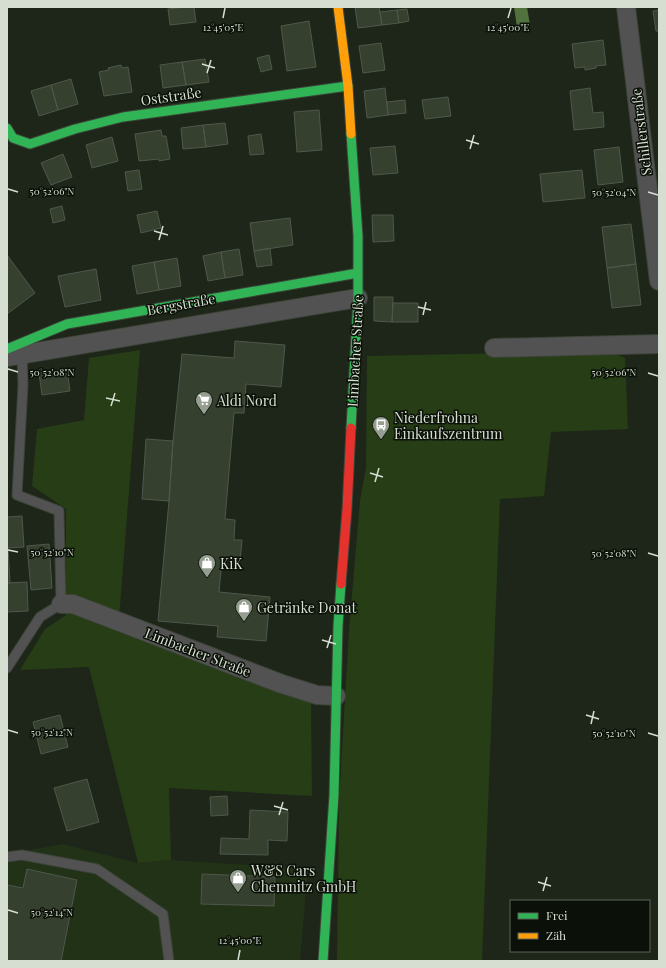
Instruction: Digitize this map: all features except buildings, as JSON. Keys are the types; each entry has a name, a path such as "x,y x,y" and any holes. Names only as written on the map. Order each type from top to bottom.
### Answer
{"street":[{"name":"Limbacher Straße","path":"323,961 334,795 338,626 347,509 358,298 358,236 348,86 338,7"},
{"name":"Schillerstraße","path":"626,7 659,281"},
{"name":"Oststraße","path":"7,128 13,138 30,144 75,129 123,117 348,86"},
{"name":"Bergstraße","path":"12,354 67,324 358,273"},
{"name":"Bergstraße","path":"12,354 358,298"},
{"path":"494,348 659,344"},
{"name":"Limbacher Straße","path":"61,604 72,604 282,684 317,695 336,696"}],"lane":[{"path":"7,668 40,617 61,604 59,511 17,495 23,385 12,354"},
{"path":"7,857 22,855 97,869 163,914 168,961"}],"shaded area":[{"path":"514,7 527,7 530,25 517,27"},
{"path":"140,350 118,632 311,703 312,796 169,788 171,860 138,863 89,667 20,670 45,629 66,615 66,509 32,486 37,429 84,420 89,358"},
{"path":"609,351 625,358 628,429 551,432 544,496 500,499 482,961 337,961 339,803 349,630 360,500 366,468 367,356"},
{"path":"63,844 138,863 171,860 308,869 300,961 7,961 7,854"}],"traffic: fast":[{"path":"7,128 13,138 30,144 75,129 123,117 348,86"},
{"path":"351,134 358,236 358,298 351,428"},
{"path":"7,349 67,324 358,273"},
{"path":"323,961 334,795 338,626 341,584"}],"traffic: slow":[{"path":"338,7 348,86 351,134"}],"traffic: jam":[{"path":"341,584 351,428"}],"place":[{"name":"Aldi Nord","path":"204,415"},
{"name":"Niederfrohna Einkaufszentrum","path":"381,440"},
{"name":"KiK","path":"207,578"},
{"name":"Getränke Donat","path":"244,622"},
{"name":"W&S Cars Chemnitz GmbH","path":"238,893"}]}
